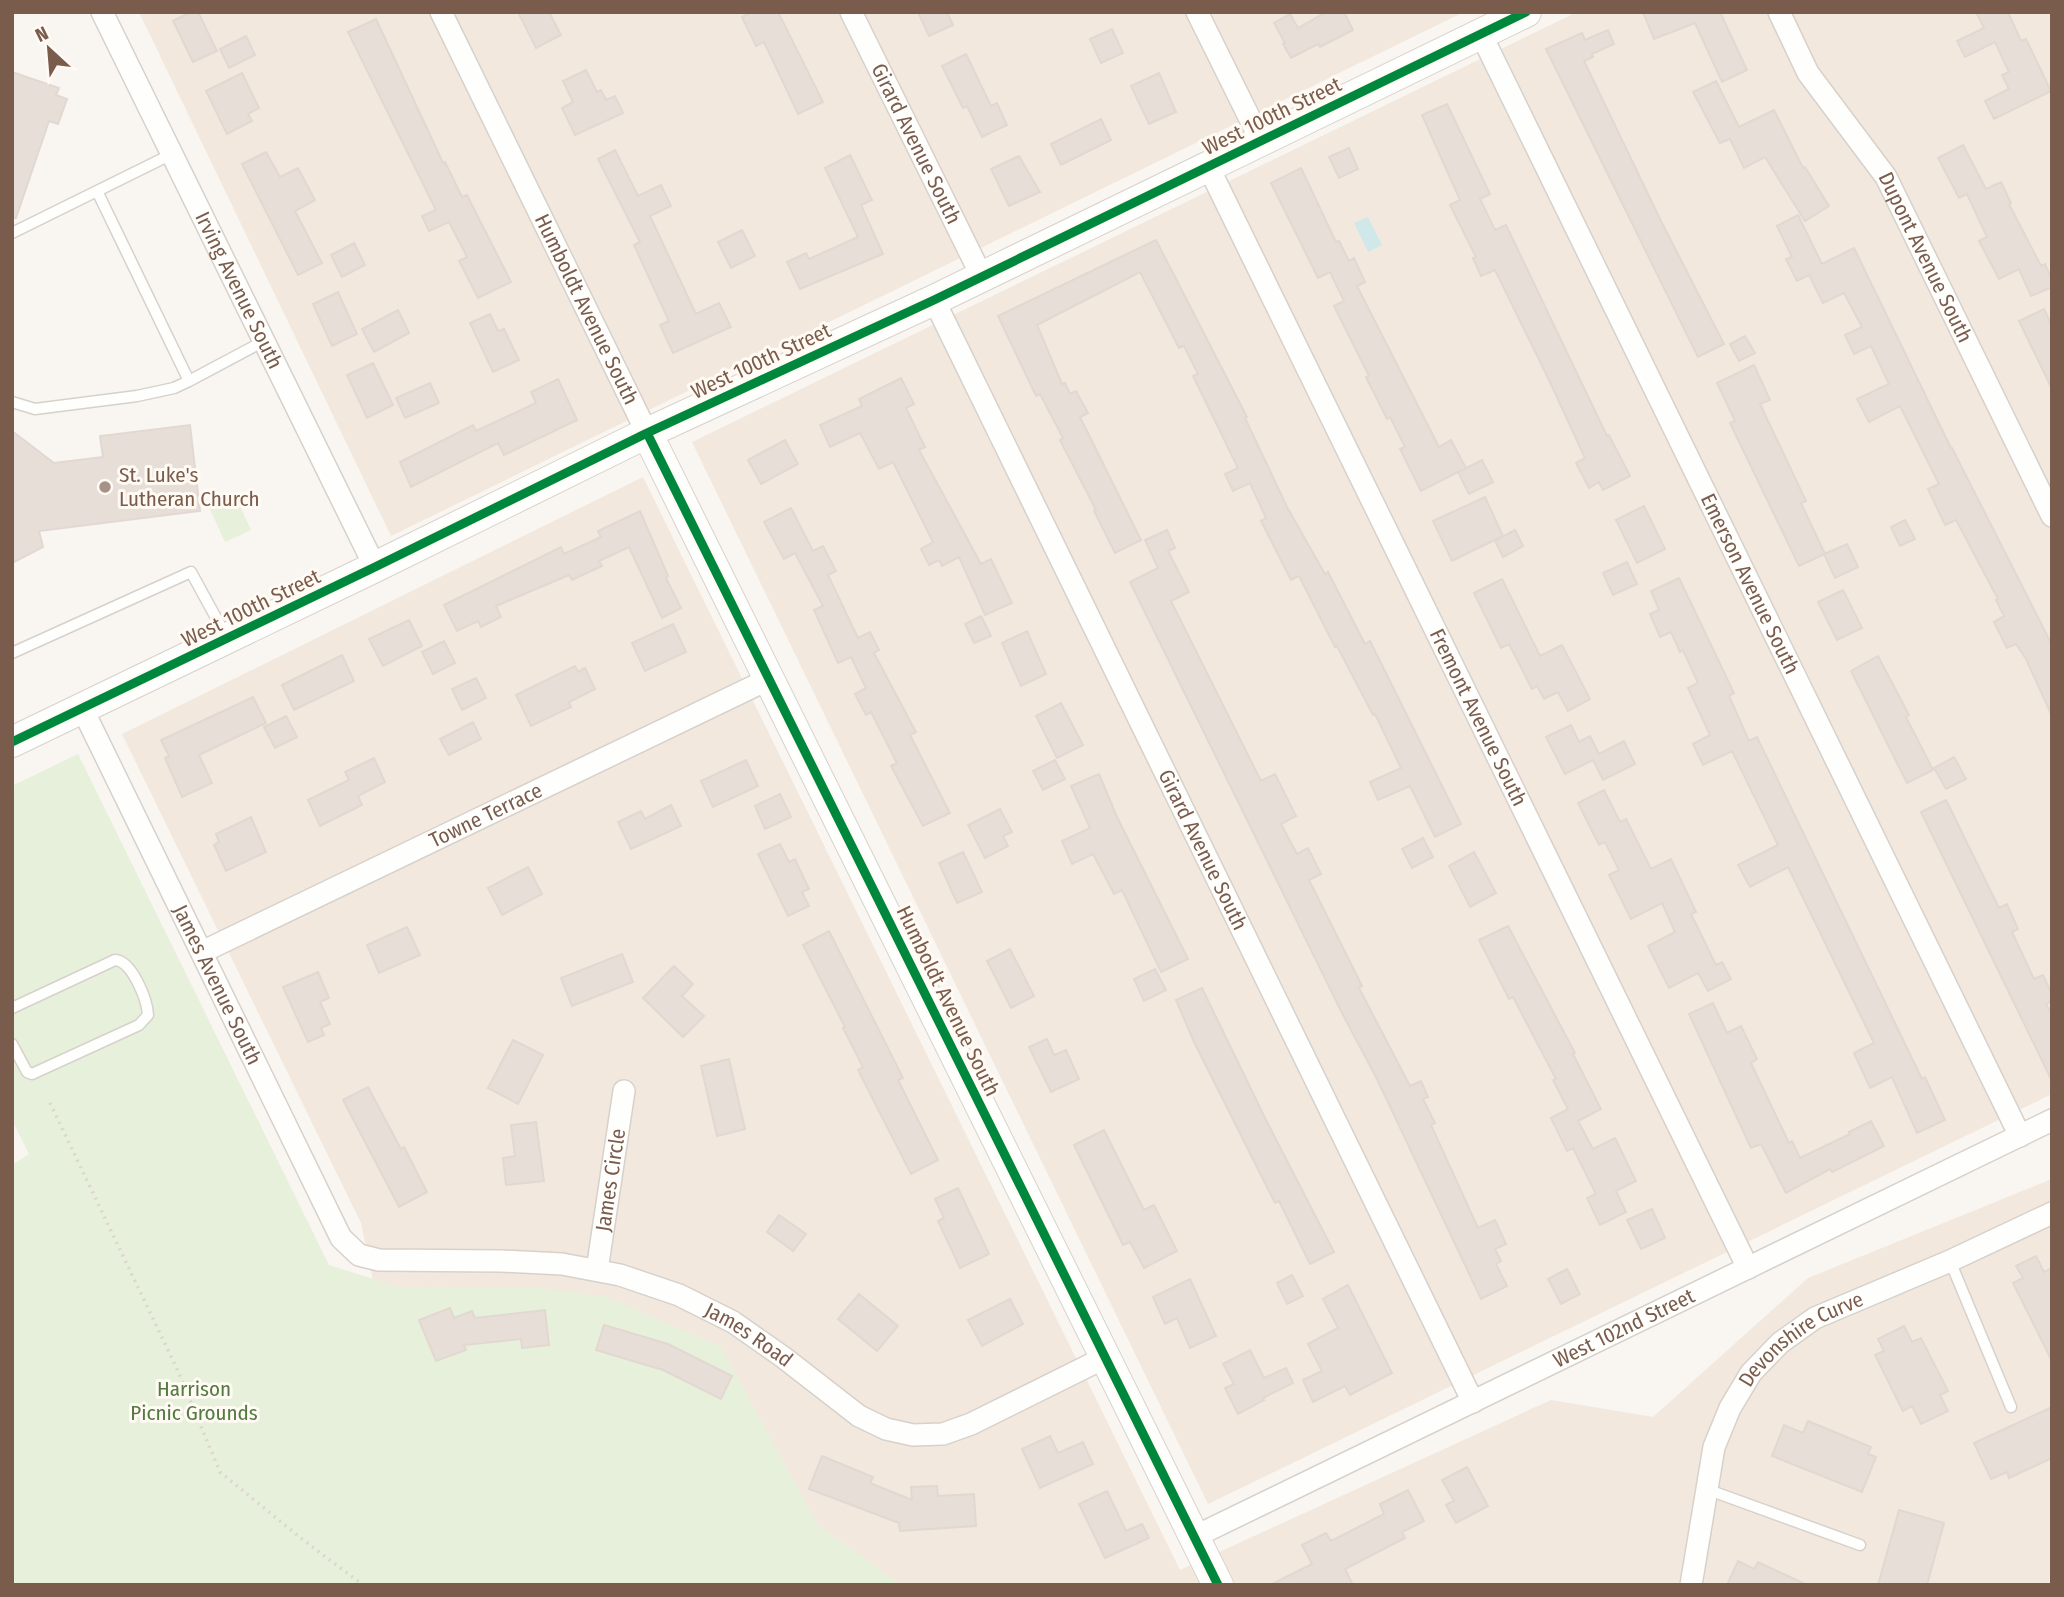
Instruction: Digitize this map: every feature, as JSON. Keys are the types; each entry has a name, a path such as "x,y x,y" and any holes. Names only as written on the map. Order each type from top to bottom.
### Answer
{"street":[{"name":"Irving Avenue South","path":"102,12 375,567"},
{"name":"Humboldt Avenue South","path":"441,12 1218,1585"},
{"name":"Girard Avenue South","path":"852,12 982,276"},
{"path":"1197,12 1261,141"},
{"name":"West 100th Street","path":"12,742 647,433 934,300 1526,12"},
{"name":"Dupont Avenue South","path":"1779,12 1808,73 1886,177 2052,516"},
{"name":"Emerson Avenue South","path":"1481,34 2020,1136"},
{"name":"Fremont Avenue South","path":"1208,166 1748,1268"},
{"name":"Girard Avenue South","path":"934,300 1473,1402"},
{"name":"Towne Terrace","path":"202,952 769,679"},
{"name":"James Avenue South","path":"82,708 341,1238 359,1255"},
{"name":"James Circle","path":"597,1270 624,1091"},
{"name":"West 102nd Street","path":"1194,1537 2052,1120"},
{"name":"Devonshire Curve","path":"1691,1585 1714,1447 1730,1408 1751,1373 1780,1343 1815,1318 1950,1261 2052,1213"},
{"name":"James Road","path":"359,1255 379,1260 562,1264 597,1270 679,1295 733,1322 859,1416 886,1429 913,1435 943,1434 971,1424 1105,1357"}],"lane":[{"path":"12,233 172,154"},
{"path":"97,191 189,381"},
{"path":"12,402 35,409 137,396 174,388 264,341"},
{"path":"12,653 191,572 228,638"},
{"path":"12,1009 115,960 122,960 128,965 147,1004 148,1015 139,1025 32,1074 27,1072 12,1045"},
{"path":"1950,1261 2011,1407"},
{"path":"1706,1489 1860,1545"}],"path":[{"path":"50,1103 177,1369 220,1472 363,1585"}],"shaded area":[{"path":"139,12 1464,12 391,536"},
{"path":"1577,12 2052,12 2052,1094 1208,1504 692,442"},
{"path":"643,477 1180,1570 1551,1400 1653,1417 1808,1278 2052,1179 2052,1585 710,1585 399,1407 361,1223 122,734"}],"green space":[{"path":"234,493 251,530 225,542 208,505"},
{"name":"Harrison Picnic Grounds","path":"78,754 329,1265 398,1287 542,1288 607,1297 721,1347 818,1525 901,1585 12,1585 12,1165 29,1154 12,1120 12,786"}],"water":[{"path":"1368,217 1382,245 1368,252 1354,223"}],"building":[{"path":"191,12 198,12 217,51 193,62 173,21"},
{"path":"518,12 549,12 561,35 536,48"},
{"path":"752,12 778,12 823,102 798,114 764,42 756,46 742,17"},
{"path":"918,12 947,12 953,25 929,36"},
{"path":"1326,12 1344,12 1353,30 1291,58 1274,23 1290,14 1298,28"},
{"path":"1643,12 1720,12 1747,70 1722,82 1695,23 1654,39"},
{"path":"1976,12 2008,12 2021,41 2026,39 2051,91 1994,119 1985,101 2009,89 2002,75 2009,72 1995,42 1965,57 1957,41 1984,28"},
{"path":"376,19 443,163 445,162 462,197 467,195 511,282 478,298 459,261 467,257 449,222 429,231 422,216 436,210 348,32"},
{"path":"1112,29 1123,53 1101,63 1090,39"},
{"path":"1608,30 1614,44 1592,54 1593,57 1584,61 1724,344 1698,357 1546,49 1582,33 1585,40"},
{"path":"246,36 255,55 229,68 220,49"},
{"path":"966,54 991,106 997,103 1007,125 982,137 967,106 963,108 942,66"},
{"path":"586,70 597,92 601,90 606,100 615,96 623,113 575,135 562,108 573,102 563,81"},
{"path":"12,72 59,88 56,95 67,99 58,124 49,121 16,218 12,218"},
{"path":"242,73 259,108 248,114 252,121 227,134 206,91"},
{"path":"1159,73 1176,112 1149,124 1131,86"},
{"path":"1716,81 1739,127 1774,110 1803,168 1805,167 1829,206 1805,221 1765,157 1744,168 1730,139 1720,143 1693,92"},
{"path":"1447,104 1490,194 1480,199 1495,230 1506,225 1607,436 1609,435 1630,476 1603,490 1599,482 1589,488 1576,463 1585,458 1495,270 1481,276 1473,258 1476,257 1450,205 1460,200 1422,115"},
{"path":"1101,119 1111,140 1061,165 1051,144"},
{"path":"1963,145 1986,189 2001,182 2011,203 2009,204 2041,266 2045,264 2052,287 2031,296 2019,269 1999,279 1979,241 1987,237 1967,194 1959,198 1938,158"},
{"path":"1349,148 1358,169 1339,178 1329,157"},
{"path":"615,150 638,196 661,185 671,206 650,216 696,314 719,303 731,327 673,353 660,325 669,321 634,245 640,242 598,159"},
{"path":"266,152 280,177 298,168 315,200 295,211 322,263 298,275 242,164"},
{"path":"850,155 872,200 861,205 883,254 800,289 787,262 806,253 809,259 858,237 825,168"},
{"path":"1019,156 1040,192 1009,206 991,169"},
{"path":"1301,168 1336,242 1339,241 1349,261 1354,258 1365,282 1357,286 1439,447 1451,440 1466,468 1421,491 1400,449 1405,447 1390,417 1387,419 1334,306 1344,301 1330,272 1318,278 1271,183"},
{"path":"1798,215 1822,264 1854,248 1951,448 2052,645 2052,716 2026,659 2016,644 2007,648 1994,622 2004,616 1996,600 1998,599 1956,520 1945,525 1928,489 1939,484 1900,406 1869,422 1857,399 1889,384 1871,346 1854,354 1845,335 1862,327 1844,293 1823,303 1809,275 1797,281 1786,259 1792,257 1777,226"},
{"path":"742,230 755,256 731,268 718,242"},
{"path":"1156,240 1247,417 1245,418 1287,507 1325,574 1328,572 1365,644 1370,641 1461,824 1435,837 1410,786 1378,800 1370,782 1401,768 1375,714 1373,715 1337,646 1335,647 1299,576 1291,580 1261,521 1266,518 1250,483 1233,491 1225,474 1238,468 1193,376 1198,374 1184,346 1179,348 1140,272 1037,325 1062,384 1065,383 1070,394 1076,391 1088,413 1080,417 1141,540 1115,553 1060,440 1063,438 1040,394 1036,396 998,316"},
{"path":"354,243 365,265 342,277 331,255"},
{"path":"338,292 357,334 332,346 313,304"},
{"path":"2044,309 2052,326 2052,389 2019,321"},
{"path":"398,310 409,333 374,352 362,329"},
{"path":"490,314 498,331 504,329 519,360 493,372 470,323"},
{"path":"1745,336 1755,353 1739,361 1730,344"},
{"path":"373,363 393,405 367,418 347,375"},
{"path":"1754,365 1770,400 1760,404 1806,501 1801,503 1825,554 1799,566 1730,423 1735,421 1717,383"},
{"path":"901,378 914,404 906,408 925,447 919,450 981,564 991,559 1012,603 985,615 959,557 942,566 939,560 929,565 921,549 933,542 893,462 879,469 860,433 830,447 820,425 862,406 859,399"},
{"path":"558,379 577,420 504,455 498,443 411,487 400,462 473,425 476,431 536,403 531,392"},
{"path":"430,383 439,403 405,418 396,398"},
{"name":"St. Luke's Lutheran Church","path":"190,425 200,511 39,531 43,547 12,563 12,431 54,463 103,457 100,436"},
{"path":"785,440 798,464 761,484 748,460"},
{"path":"1482,460 1493,482 1469,494 1458,472"},
{"path":"1485,497 1503,536 1452,561 1433,521"},
{"path":"1644,506 1665,549 1637,563 1616,520"},
{"path":"791,508 813,551 823,546 836,571 828,575 858,638 870,632 879,650 874,653 916,732 910,735 950,813 923,826 891,766 897,763 871,712 866,715 855,694 866,688 851,657 838,663 814,610 823,606 795,553 784,559 764,522"},
{"path":"640,511 668,576 666,578 681,608 662,618 629,547 599,561 602,566 572,580 569,575 496,606 501,617 481,627 478,621 457,631 444,605 561,547 564,554 601,537 598,531"},
{"path":"1905,520 1915,539 1900,546 1891,527"},
{"path":"1167,530 1175,548 1168,551 1189,592 1171,601 1261,781 1275,774 1296,816 1281,824 1297,854 1308,848 1321,874 1309,880 1362,986 1359,988 1410,1086 1421,1081 1428,1097 1423,1099 1435,1123 1431,1125 1478,1228 1495,1220 1506,1244 1495,1249 1501,1261 1496,1264 1507,1286 1481,1299 1377,1079 1130,582 1158,568 1145,540"},
{"path":"1515,530 1523,546 1503,557 1495,541"},
{"path":"1847,544 1858,567 1835,578 1824,554"},
{"path":"1627,562 1637,584 1613,595 1603,573"},
{"path":"1679,578 1734,693 1729,696 1749,741 1757,737 1922,1079 1925,1077 1945,1120 1917,1133 1892,1077 1870,1088 1854,1053 1874,1043 1788,867 1750,887 1738,865 1778,845 1732,751 1703,765 1693,744 1710,735 1688,688 1698,683 1683,650 1680,652 1671,632 1660,637 1650,614 1659,610 1651,591"},
{"path":"1502,579 1540,656 1562,645 1590,699 1568,711 1558,692 1544,699 1537,686 1532,689 1509,644 1501,648 1474,593"},
{"path":"1843,590 1862,628 1837,640 1818,602"},
{"path":"981,616 991,636 974,643 965,624"},
{"path":"409,620 422,646 383,666 369,639"},
{"path":"673,624 686,652 645,671 632,643"},
{"path":"1027,631 1046,674 1021,686 1002,643"},
{"path":"444,641 455,663 433,674 422,652"},
{"path":"342,655 354,681 294,710 282,685"},
{"path":"1878,656 1909,715 1906,717 1933,770 1907,783 1851,671"},
{"path":"575,666 578,672 585,668 595,689 569,702 571,707 531,726 516,695"},
{"path":"476,678 486,698 462,710 452,689"},
{"path":"253,697 266,723 199,755 212,783 182,797 165,758 169,756 161,740"},
{"path":"1061,703 1083,745 1057,758 1036,716"},
{"path":"286,716 297,737 275,748 264,727"},
{"path":"473,722 481,739 449,755 440,739"},
{"path":"1571,725 1579,742 1590,736 1599,754 1624,741 1635,764 1603,780 1593,760 1565,774 1546,737"},
{"path":"1954,757 1966,779 1946,789 1934,768"},
{"path":"374,758 385,782 358,796 362,805 320,826 308,800 349,780 345,772"},
{"path":"746,760 758,786 713,807 701,781"},
{"path":"1055,760 1065,779 1043,790 1033,771"},
{"path":"1099,774 1117,817 1188,959 1161,972 1122,890 1114,894 1093,854 1072,864 1062,841 1090,828 1071,786"},
{"path":"1604,790 1620,822 1626,819 1651,869 1671,859 1696,912 1691,914 1716,965 1722,962 1731,979 1708,991 1698,973 1669,988 1648,946 1675,932 1662,903 1631,919 1609,875 1619,870 1605,842 1599,845 1578,803"},
{"path":"780,794 791,817 765,829 755,806"},
{"path":"1946,800 1999,908 2007,904 2018,929 2012,932 2034,979 2043,975 2052,994 2052,1001 2046,1004 2052,1015 2052,1081 1921,812"},
{"path":"671,805 681,826 631,849 618,822 641,811 645,819"},
{"path":"1000,809 1012,832 1003,836 1008,846 985,858 968,825"},
{"path":"251,817 266,852 226,871 214,845 219,842 216,834"},
{"path":"1423,838 1433,857 1412,868 1402,849"},
{"path":"780,844 789,862 795,859 809,889 802,892 809,906 788,916 758,854"},
{"path":"963,852 982,892 957,903 939,863"},
{"path":"1474,852 1496,893 1470,907 1449,866"},
{"path":"528,867 542,894 502,915 488,888"},
{"path":"1508,926 1575,1053 1573,1054 1601,1109 1578,1121 1593,1149 1615,1138 1636,1181 1616,1191 1626,1212 1600,1225 1587,1198 1596,1194 1573,1148 1567,1151 1551,1118 1568,1109 1553,1080 1556,1079 1513,997 1509,999 1479,940"},
{"path":"407,927 420,955 379,973 367,945"},
{"path":"829,931 903,1078 898,1080 938,1160 911,1174 858,1070 863,1067 803,945"},
{"path":"1010,949 1034,996 1011,1008 987,961"},
{"path":"622,954 633,982 572,1006 561,978"},
{"path":"674,966 693,984 682,996 704,1016 683,1037 643,998"},
{"path":"1155,969 1166,990 1144,1001 1134,979"},
{"path":"318,972 329,998 320,1002 330,1024 321,1028 324,1035 308,1042 283,987"},
{"path":"1202,988 1334,1252 1310,1264 1279,1201 1275,1203 1194,1042 1176,1000"},
{"path":"1713,1003 1727,1033 1741,1026 1757,1059 1751,1063 1789,1143 1792,1141 1800,1158 1871,1121 1884,1146 1832,1172 1830,1169 1786,1193 1761,1144 1751,1148 1689,1014"},
{"path":"1047,1039 1054,1055 1066,1050 1079,1079 1051,1092 1029,1047"},
{"path":"513,1040 543,1055 518,1104 488,1088"},
{"path":"729,1059 745,1129 717,1136 701,1066"},
{"path":"368,1087 427,1192 399,1207 343,1100"},
{"path":"536,1122 544,1181 506,1185 503,1158 515,1156 511,1125"},
{"path":"1104,1130 1144,1210 1154,1205 1177,1251 1144,1268 1130,1242 1123,1245 1074,1145"},
{"path":"958,1188 989,1254 960,1268 938,1221 944,1218 935,1199"},
{"path":"1652,1209 1665,1238 1641,1249 1627,1220"},
{"path":"779,1215 806,1234 793,1251 767,1232"},
{"path":"2036,1256 2044,1272 2052,1268 2052,1361 2013,1283 2023,1278 2016,1266"},
{"path":"1567,1269 1580,1294 1561,1304 1548,1279"},
{"path":"1292,1275 1303,1296 1287,1304 1277,1283"},
{"path":"1190,1279 1216,1336 1190,1348 1177,1318 1165,1324 1153,1297"},
{"path":"1348,1285 1392,1373 1350,1395 1345,1386 1313,1402 1303,1380 1322,1371 1308,1344 1338,1328 1323,1299"},
{"path":"859,1294 898,1326 877,1351 838,1319"},
{"path":"1010,1299 1023,1324 982,1346 968,1320"},
{"path":"450,1308 454,1318 472,1311 475,1318 545,1310 549,1345 522,1348 521,1339 464,1345 466,1350 436,1361 419,1320"},
{"path":"604,1325 668,1344 732,1376 721,1399 663,1370 596,1350"},
{"path":"1904,1326 1912,1342 1921,1338 1948,1391 1940,1395 1948,1411 1921,1424 1912,1406 1903,1411 1875,1355 1884,1351 1878,1339"},
{"path":"1250,1350 1264,1378 1286,1368 1293,1383 1238,1414 1225,1388 1234,1384 1223,1364"},
{"path":"2052,1407 2052,1458 2009,1478 2007,1472 1991,1479 1974,1443"},
{"path":"1808,1421 1871,1447 1868,1454 1876,1457 1862,1492 1772,1456 1784,1425 1803,1433"},
{"path":"1050,1436 1058,1453 1083,1442 1093,1464 1040,1488 1022,1449"},
{"path":"822,1456 873,1477 870,1483 912,1500 911,1487 937,1486 938,1496 974,1494 976,1526 900,1531 899,1523 809,1489"},
{"path":"1467,1467 1488,1506 1456,1523 1446,1505 1454,1501 1442,1480"},
{"path":"1408,1490 1424,1521 1402,1532 1405,1538 1345,1569 1353,1585 1270,1585 1312,1564 1302,1545 1326,1533 1331,1541 1384,1514 1380,1504"},
{"path":"1107,1491 1126,1531 1142,1524 1149,1538 1105,1558 1079,1504"},
{"path":"1899,1510 1944,1523 1927,1585 1878,1585"},
{"path":"1738,1561 1754,1569 1758,1562 1807,1585 1727,1585"}],"cycle path":[{"path":"12,742 647,433 934,300 1526,12"},
{"path":"647,433 1218,1585"}],"place":[{"name":"St. Luke's Lutheran Church","path":"105,487"}]}
